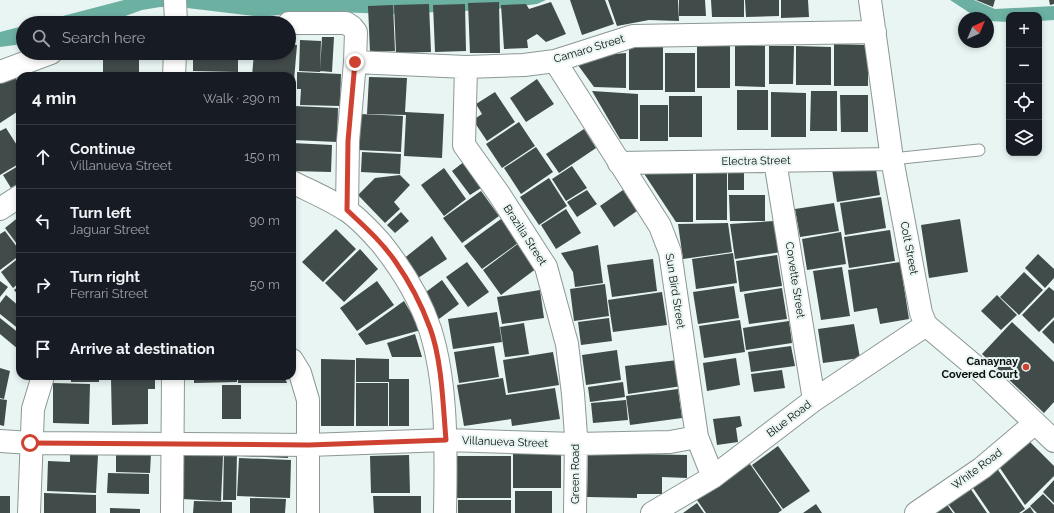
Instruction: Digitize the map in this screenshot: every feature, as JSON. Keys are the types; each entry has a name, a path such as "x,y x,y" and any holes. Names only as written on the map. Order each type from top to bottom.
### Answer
{"street":[{"name":"Colt Street","path":"870,0 892,159 921,312 926,325"},
{"path":"296,23 346,23 356,32 348,141 347,210"},
{"name":"Camaro Street","path":"355,62 466,67 524,65 556,61 633,36 874,32"},
{"path":"0,72 32,60"},
{"path":"174,72 175,60"},
{"name":"Sun Bird Street","path":"556,61 660,226 670,252 697,438 713,477"},
{"name":"Brazilia Street","path":"466,67 464,145 499,194 546,267 567,344 573,394 576,440"},
{"name":"Electra Street","path":"620,163 892,159"},
{"name":"Corvette Street","path":"775,160 814,400"},
{"path":"296,184 347,210 373,235 395,260 413,291 430,329 438,363 446,440 445,513"},
{"path":"0,209 16,199"},
{"path":"926,325 983,373 1054,441"},
{"name":"Blue Road","path":"652,513 713,477 814,400 926,325"},
{"path":"296,366 300,372 308,400 308,513"},
{"path":"29,513 32,409 42,380"},
{"path":"172,380 172,513"},
{"name":"White Road","path":"916,513 982,468 1035,423"},
{"name":"Villanueva Street","path":"0,441 30,443 309,445 446,440 670,442 697,438"},
{"name":"Green Road","path":"575,513 576,440"}],"lane":[{"path":"892,159 979,150"}],"shaded area":[{"path":"124,0 546,0 537,4 507,8 389,14 310,11 270,16 254,16 187,8 160,7 142,10 125,16 63,16"},
{"path":"950,0 974,0 995,9 1054,6 1054,20 1042,21 1042,12 1006,12 1006,22 994,21 994,12 968,12"},
{"path":"16,28 16,45 0,47 0,32"}],"building":[{"path":"570,0 605,0 614,24 582,35"},
{"path":"608,0 678,0 679,21 649,20 617,26"},
{"path":"679,0 705,0 706,16 679,16"},
{"path":"711,0 744,0 744,17 712,17"},
{"path":"745,0 779,0 779,16 746,17"},
{"path":"781,0 808,0 809,17 781,18"},
{"path":"976,0 995,0 993,7"},
{"path":"1049,0 1054,0 1054,4 1050,5"},
{"path":"499,2 500,53 470,53 468,3"},
{"path":"551,2 566,34 546,42 537,34 527,40 528,48 504,49 501,5 526,4 529,9"},
{"path":"429,4 431,52 396,53 394,5"},
{"path":"465,4 466,51 435,52 433,5"},
{"path":"393,5 395,51 370,52 368,6"},
{"path":"322,37 334,37 332,72 320,71"},
{"path":"300,40 321,41 320,72 299,71"},
{"path":"834,44 868,45 868,86 834,86"},
{"path":"629,45 663,46 663,90 629,90"},
{"path":"697,45 730,45 730,88 697,88"},
{"path":"735,46 765,46 765,87 735,86"},
{"path":"769,46 794,46 793,84 769,84"},
{"path":"796,46 831,47 831,85 796,85"},
{"path":"626,53 626,88 594,87 575,61 592,56"},
{"path":"665,53 695,53 695,92 665,92"},
{"path":"103,60 139,60 139,72 103,72"},
{"path":"193,60 238,60 238,72 193,71"},
{"path":"253,60 296,60 295,72 252,72"},
{"path":"12,72 16,78 16,113 0,123 0,80"},
{"path":"297,72 341,74 340,106 300,105 301,89 297,89"},
{"path":"369,77 407,78 405,112 444,114 442,158 404,156 406,115 367,114"},
{"path":"537,79 554,104 526,122 510,98"},
{"path":"737,90 768,90 768,130 737,130"},
{"path":"592,91 638,94 638,139 620,139"},
{"path":"811,91 837,91 837,131 810,131"},
{"path":"495,92 515,122 487,141 473,120 482,114 476,104"},
{"path":"771,92 806,93 806,137 771,137"},
{"path":"840,95 868,95 868,132 841,132"},
{"path":"669,96 702,96 702,137 669,137"},
{"path":"640,105 668,105 668,141 640,141"},
{"path":"296,106 338,108 337,142 296,140"},
{"path":"360,114 403,116 401,152 358,150"},
{"path":"519,122 535,146 502,168 486,144"},
{"path":"6,128 16,144 16,165 0,175 0,131"},
{"path":"584,129 596,148 559,173 546,154"},
{"path":"296,143 332,145 331,172 296,171"},
{"path":"536,147 553,172 521,194 504,168"},
{"path":"362,152 401,154 400,174 361,172"},
{"path":"465,161 484,186 470,195 452,171"},
{"path":"875,163 880,195 837,202 832,169"},
{"path":"728,164 744,164 744,190 728,190"},
{"path":"572,166 587,188 566,201 552,179"},
{"path":"639,166 693,169 693,222 676,222"},
{"path":"16,167 16,185 11,188 3,175"},
{"path":"444,168 466,199 444,216 421,185"},
{"path":"696,170 727,171 727,220 696,220"},
{"path":"400,175 410,185 394,202 400,209 385,223 358,195 375,178"},
{"path":"549,178 567,206 539,225 520,197"},
{"path":"587,190 597,204 577,217 567,202"},
{"path":"623,190 637,211 614,227 600,206"},
{"path":"481,191 499,216 462,243 443,218"},
{"path":"729,195 765,195 765,221 730,221"},
{"path":"881,197 886,228 845,235 840,203"},
{"path":"834,203 839,231 800,237 795,209"},
{"path":"566,209 581,233 556,249 541,225"},
{"path":"401,212 409,221 395,233 387,225"},
{"path":"16,219 16,243 5,228"},
{"path":"501,219 518,243 482,269 464,246"},
{"path":"960,219 968,272 929,278 921,225"},
{"path":"775,221 781,252 735,259 730,224"},
{"path":"728,223 732,252 683,259 678,224"},
{"path":"336,229 356,249 323,282 302,262"},
{"path":"890,230 895,261 849,268 844,237"},
{"path":"5,231 16,246 16,258 0,270 0,234"},
{"path":"841,232 846,264 807,270 802,239"},
{"path":"432,236 447,259 418,278 402,260"},
{"path":"519,243 537,268 501,295 483,270"},
{"path":"598,245 603,283 575,287 573,272 561,253"},
{"path":"360,249 378,269 344,302 325,283"},
{"path":"733,253 737,283 696,289 692,259"},
{"path":"1038,254 1054,269 1054,278 1045,288 1025,268"},
{"path":"777,255 782,286 740,292 736,261"},
{"path":"653,259 657,291 612,297 607,265"},
{"path":"16,260 16,285 13,288 1,272"},
{"path":"467,262 489,292 468,307 446,277"},
{"path":"900,262 909,319 880,324 877,308 854,312 848,270"},
{"path":"842,267 850,316 821,320 813,271"},
{"path":"1024,272 1043,290 1019,315 1000,297"},
{"path":"442,280 459,304 439,319 422,295"},
{"path":"0,281 8,287 0,297"},
{"path":"377,281 394,305 357,331 340,308"},
{"path":"605,284 609,316 574,321 570,289"},
{"path":"734,286 739,318 698,324 693,292"},
{"path":"1049,287 1054,291 1054,317 1039,332 1022,315"},
{"path":"782,288 787,319 749,324 744,294"},
{"path":"540,290 544,318 502,324 497,297"},
{"path":"662,292 667,325 613,332 608,300"},
{"path":"6,295 16,304 16,327 0,314 0,303"},
{"path":"997,295 1017,315 1001,330 981,311"},
{"path":"404,301 421,330 366,345 358,334"},
{"path":"497,312 502,342 453,349 448,319"},
{"path":"0,318 16,331 16,347 0,334"},
{"path":"609,318 612,341 581,345 578,322"},
{"path":"740,320 745,352 704,358 699,326"},
{"path":"1054,320 1054,344 1042,332"},
{"path":"789,321 792,343 746,350 743,328"},
{"path":"1012,322 1054,362 1054,402 1044,413 982,354"},
{"path":"524,323 529,354 505,357 500,327"},
{"path":"854,324 860,358 823,363 818,329"},
{"path":"415,334 422,357 392,357 387,343"},
{"path":"494,346 499,377 459,383 454,352"},
{"path":"791,346 795,366 751,372 748,352"},
{"path":"617,350 621,380 586,385 582,355"},
{"path":"553,352 559,385 508,393 503,360"},
{"path":"356,358 389,359 389,379 409,379 409,426 389,426 389,382 356,382"},
{"path":"736,358 740,385 707,391 703,363"},
{"path":"321,359 355,360 354,426 321,426"},
{"path":"678,360 682,386 628,394 625,366"},
{"path":"0,368 10,371 4,399 0,398"},
{"path":"782,370 785,388 754,392 751,374"},
{"path":"503,378 506,395 555,388 560,419 512,426 511,419 464,426 457,385"},
{"path":"71,380 99,380 99,382 71,382"},
{"path":"111,380 155,380 155,389 148,389 148,424 112,425"},
{"path":"194,380 237,380 237,382 194,383"},
{"path":"238,380 286,380 287,383 238,383"},
{"path":"623,382 625,397 590,402 588,387"},
{"path":"53,383 90,384 89,424 53,423"},
{"path":"356,383 388,383 388,426 356,426"},
{"path":"222,385 241,385 241,419 222,419"},
{"path":"678,389 682,418 630,425 626,396"},
{"path":"0,399 7,400 4,426 0,425"},
{"path":"626,400 628,420 593,423 591,403"},
{"path":"740,416 742,426 736,428 738,442 717,445 713,419"},
{"path":"1028,440 1054,466 1054,476 1025,505 1000,468"},
{"path":"239,446 288,448 288,458 239,456"},
{"path":"778,446 810,491 783,509 752,465"},
{"path":"116,451 151,453 150,473 116,472"},
{"path":"224,452 237,452 236,500 223,500"},
{"path":"588,453 687,455 687,478 662,477 662,494 637,494 637,498 587,497"},
{"path":"70,454 98,455 96,493 47,491 48,461 70,462"},
{"path":"513,454 561,454 561,488 513,488"},
{"path":"183,455 223,456 221,501 182,499"},
{"path":"409,455 410,493 371,493 370,456"},
{"path":"456,456 511,456 511,498 456,498"},
{"path":"239,458 291,460 290,498 237,496"},
{"path":"750,464 782,510 778,513 706,513 697,500"},
{"path":"996,467 1025,509 1019,513 990,513 971,485"},
{"path":"108,473 149,474 149,494 107,493"},
{"path":"1054,480 1054,503 1043,492"},
{"path":"970,488 987,513 955,513 948,504"},
{"path":"515,491 552,491 552,513 515,513"},
{"path":"44,493 96,495 96,513 44,513"},
{"path":"1043,494 1054,505 1054,513 1037,513 1030,506"},
{"path":"0,496 10,496 10,513 0,513"},
{"path":"373,496 421,496 421,513 374,513"},
{"path":"250,498 286,499 285,513 250,513"},
{"path":"458,500 511,500 511,513 458,513"},
{"path":"194,501 232,502 232,513 193,513"},
{"path":"697,503 704,513 683,513"},
{"path":"946,503 953,513 931,513"},
{"path":"816,504 822,513 803,513"},
{"path":"1030,507 1034,513 1022,513"},
{"path":"110,508 140,509 140,513 110,513"}],"place":[{"name":"Canaynay Covered Court","path":"1026,367"}],"route":[{"path":"30,443 309,445 446,440 438,363 430,329 413,291 395,260 373,235 347,210 348,141 355,62"}]}
